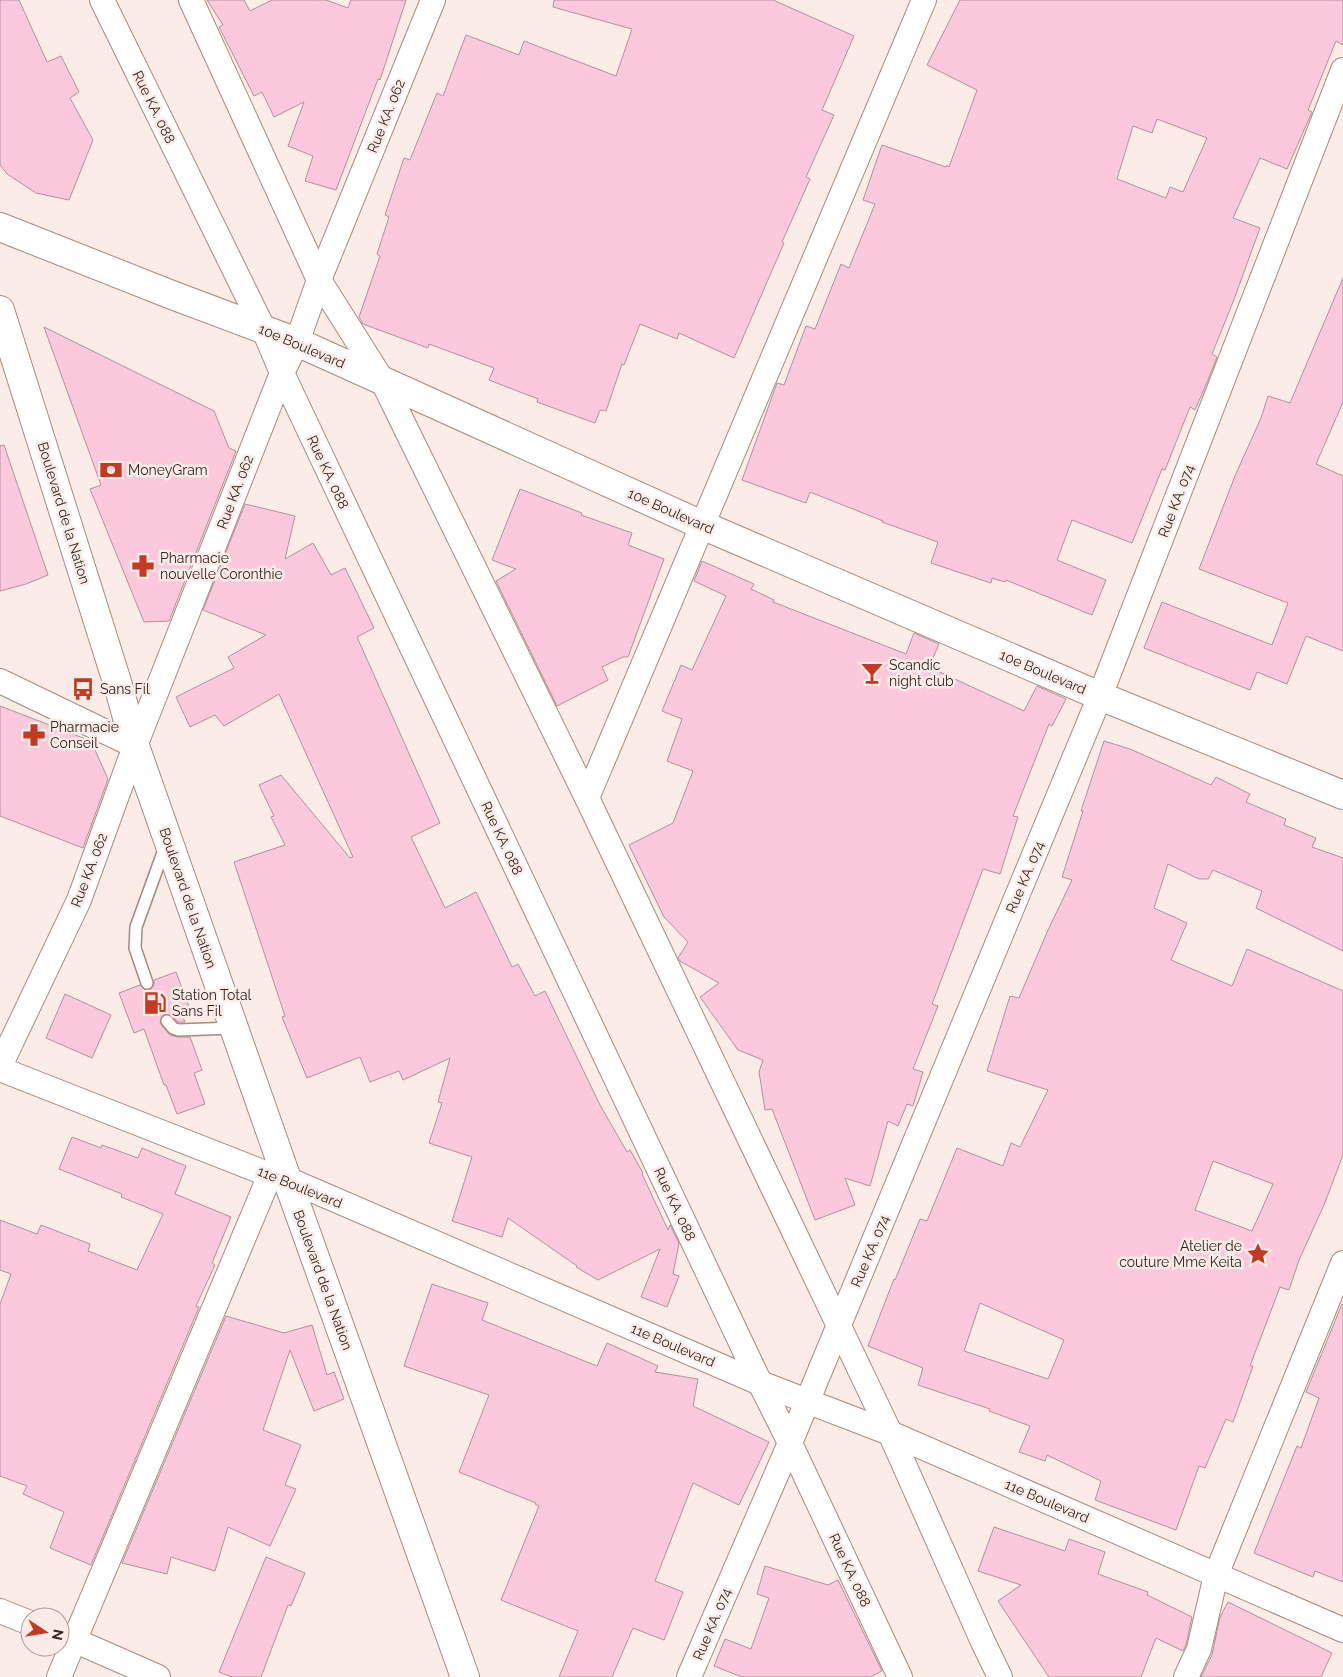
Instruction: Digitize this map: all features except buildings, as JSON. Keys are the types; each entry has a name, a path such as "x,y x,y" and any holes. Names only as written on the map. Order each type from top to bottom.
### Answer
{"main road":[{"name":"10e Boulevard","path":"0,227 297,342 702,525 1100,696 1343,795"},
{"name":"Boulevard de la Nation","path":"0,310 118,685 135,746 234,1028 278,1177 465,1677"}],"street":[{"name":"Rue KA. 088","path":"102,0 264,330 282,373 900,1677"},
{"path":"191,0 319,280 382,380 587,798 890,1433 1000,1677"},
{"name":"Rue KA. 062","path":"0,1067 79,900 135,746 282,373 297,342 319,280 433,0"},
{"path":"587,798 924,0"},
{"name":"Rue KA. 074","path":"689,1677 790,1443 1100,696 1343,70"},
{"path":"0,681 135,746"},
{"name":"11e Boulevard","path":"0,1067 278,1177 760,1383 890,1433 1343,1630"},
{"path":"70,1630 278,1177"},
{"path":"1186,1677 1199,1649 1216,1575 1343,1263"},
{"path":"0,1611 20,1619"},
{"path":"70,1638 158,1677"},
{"path":"59,1677 63,1657"}],"lane":[{"path":"147,983 135,948 136,927 168,840"},
{"path":"167,1021 173,1028 178,1030 234,1028"}],"place":[{"name":"MoneyGram","path":"111,470"},
{"name":"Pharmacie nouvelle Coronthie","path":"143,566"},
{"name":"Scandic night club","path":"872,673"},
{"name":"Sans Fil","path":"83,689"},
{"name":"Pharmacie Conseil","path":"34,735"},
{"name":"Station Total Sans Fil","path":"155,1003"},
{"name":"Atelier de couture Mme Keita","path":"1258,1254"}]}
